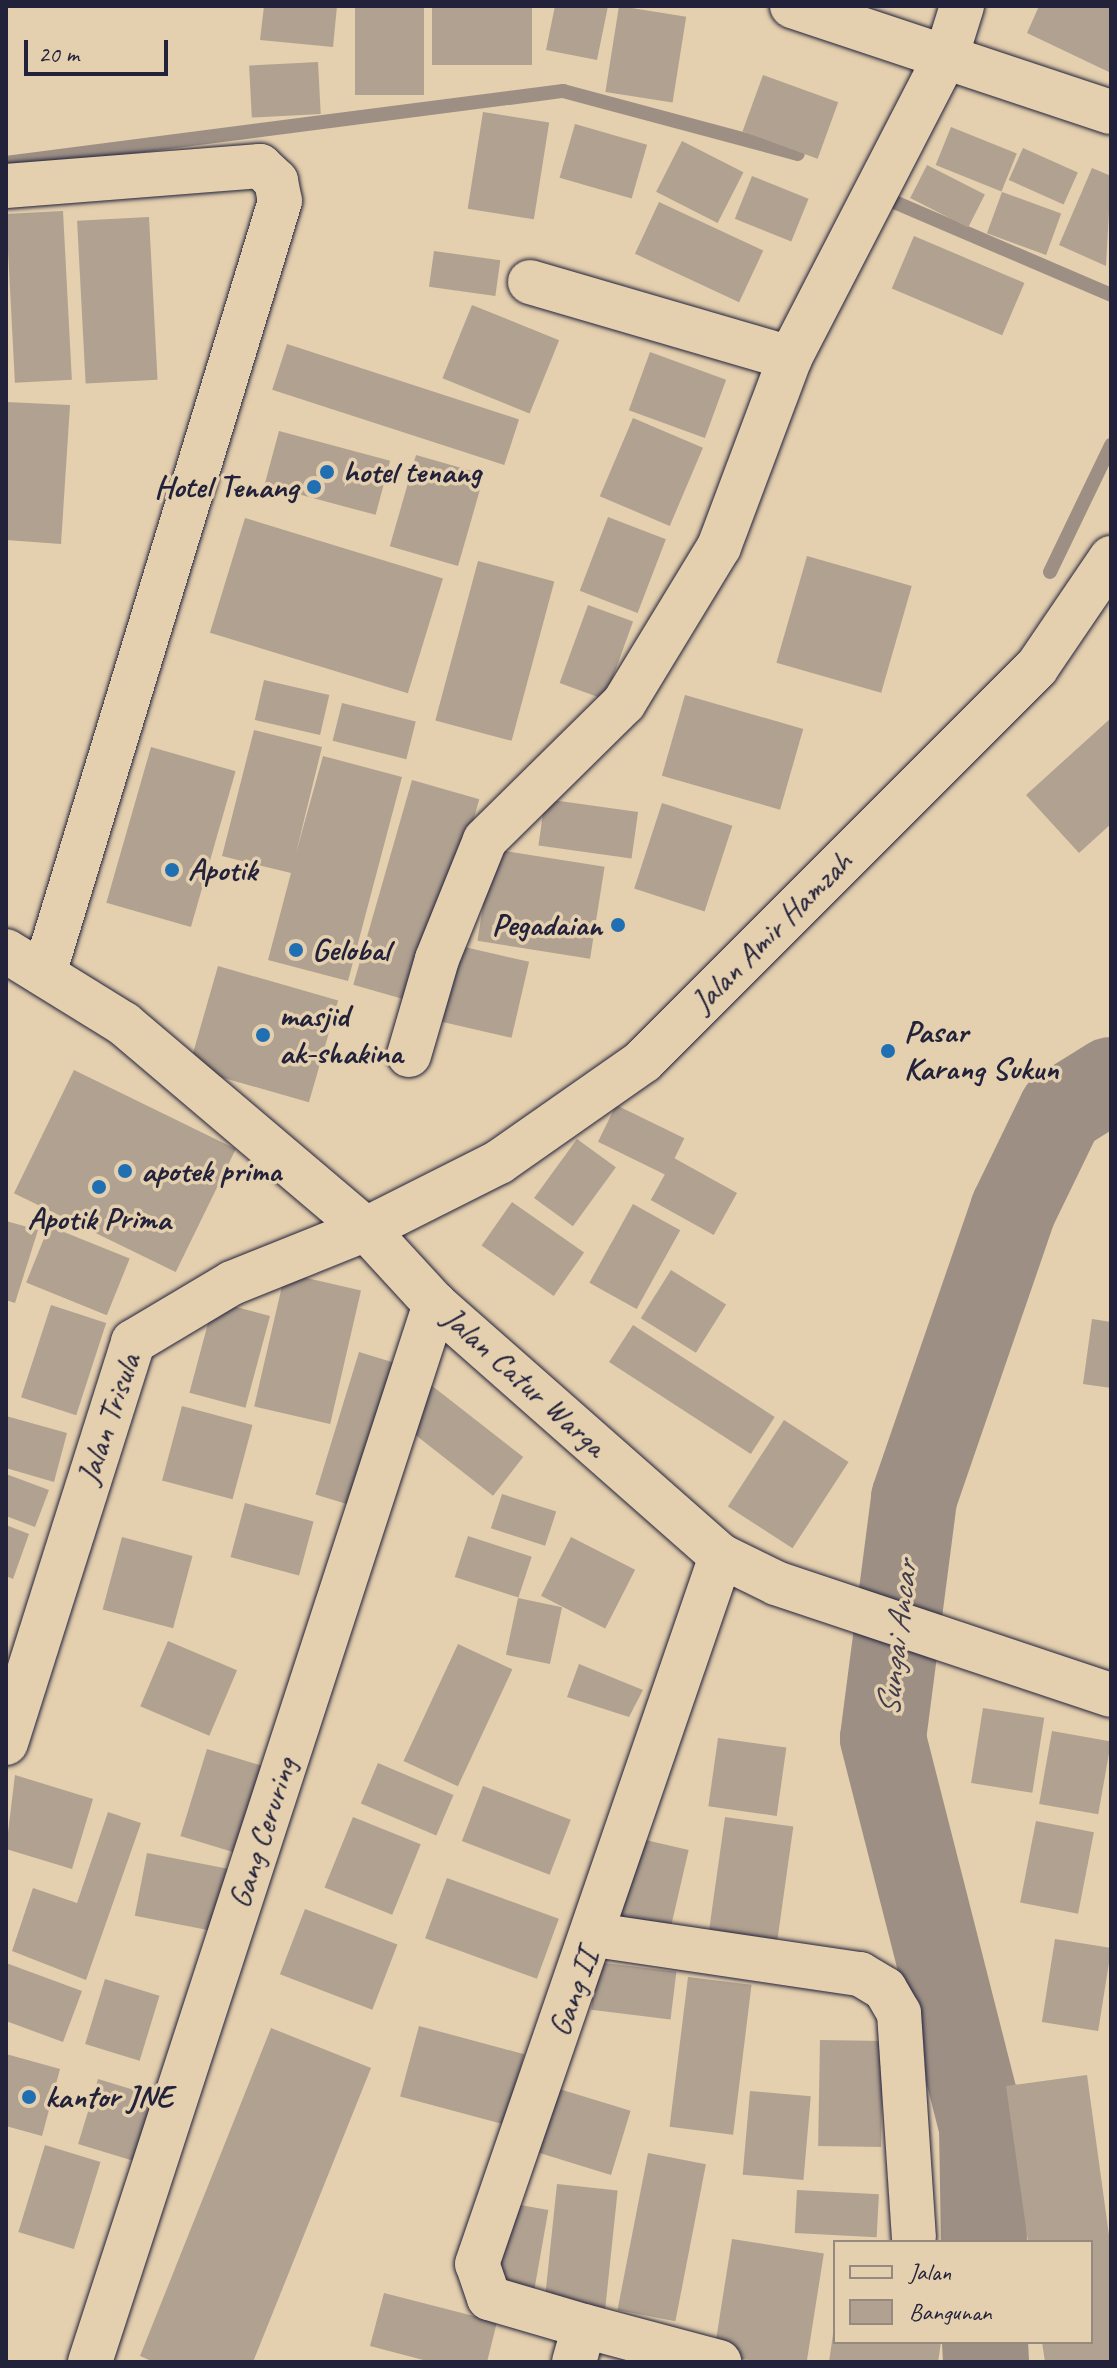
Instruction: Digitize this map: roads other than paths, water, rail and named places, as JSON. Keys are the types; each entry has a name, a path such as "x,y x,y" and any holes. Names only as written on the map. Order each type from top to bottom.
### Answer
{"street":[{"path":"792,6 947,54 1111,112"},
{"path":"409,1055 437,959 485,840 624,703 719,547 790,358 947,54 962,6"},
{"path":"6,186 260,166 276,181 280,201 44,974"},
{"path":"530,282 790,358"},
{"name":"Jalan Amir Hamzah","path":"366,1229 499,1162 643,1061 1037,667 1106,578"},
{"name":"Jalan Catur Warga","path":"6,951 124,1024 366,1229 435,1304 721,1556 776,1583 1111,1695"},
{"name":"Jalan Trisula","path":"6,1743 133,1342 232,1283 366,1229"},
{"name":"Gang Ceruring","path":"90,2362 435,1304"},
{"name":"Gang II","path":"579,2344 489,2298 477,2264 595,1935 721,1556"},
{"path":"595,1935 860,1974 885,1989 899,2013 914,2237"},
{"path":"579,2344 719,2362"}],"waterway":[{"path":"6,163 563,91 798,154"},
{"path":"885,198 1111,295"},
{"path":"1050,572 1111,445"},
{"name":"Sungai Ancar","path":"984,2240 982,2127 883,1738 914,1498 1013,1210 1061,1111 1111,1080"},
{"name":"Sungai Ancar","path":"985,2344 986,2362"}],"place":[{"name":"hotel tenang","path":"327,472"},
{"name":"Hotel Tenang","path":"314,487"},
{"name":"Apotik","path":"172,870"},
{"name":"Pegadaian","path":"618,925"},
{"name":"Gelobal","path":"296,950"},
{"name":"masjid ak-shakina","path":"263,1035"},
{"name":"Pasar Karang Sukun","path":"888,1051"},
{"name":"apotek prima","path":"125,1171"},
{"name":"Apotik Prima","path":"99,1187"},
{"name":"kantor JNE","path":"29,2097"}]}
